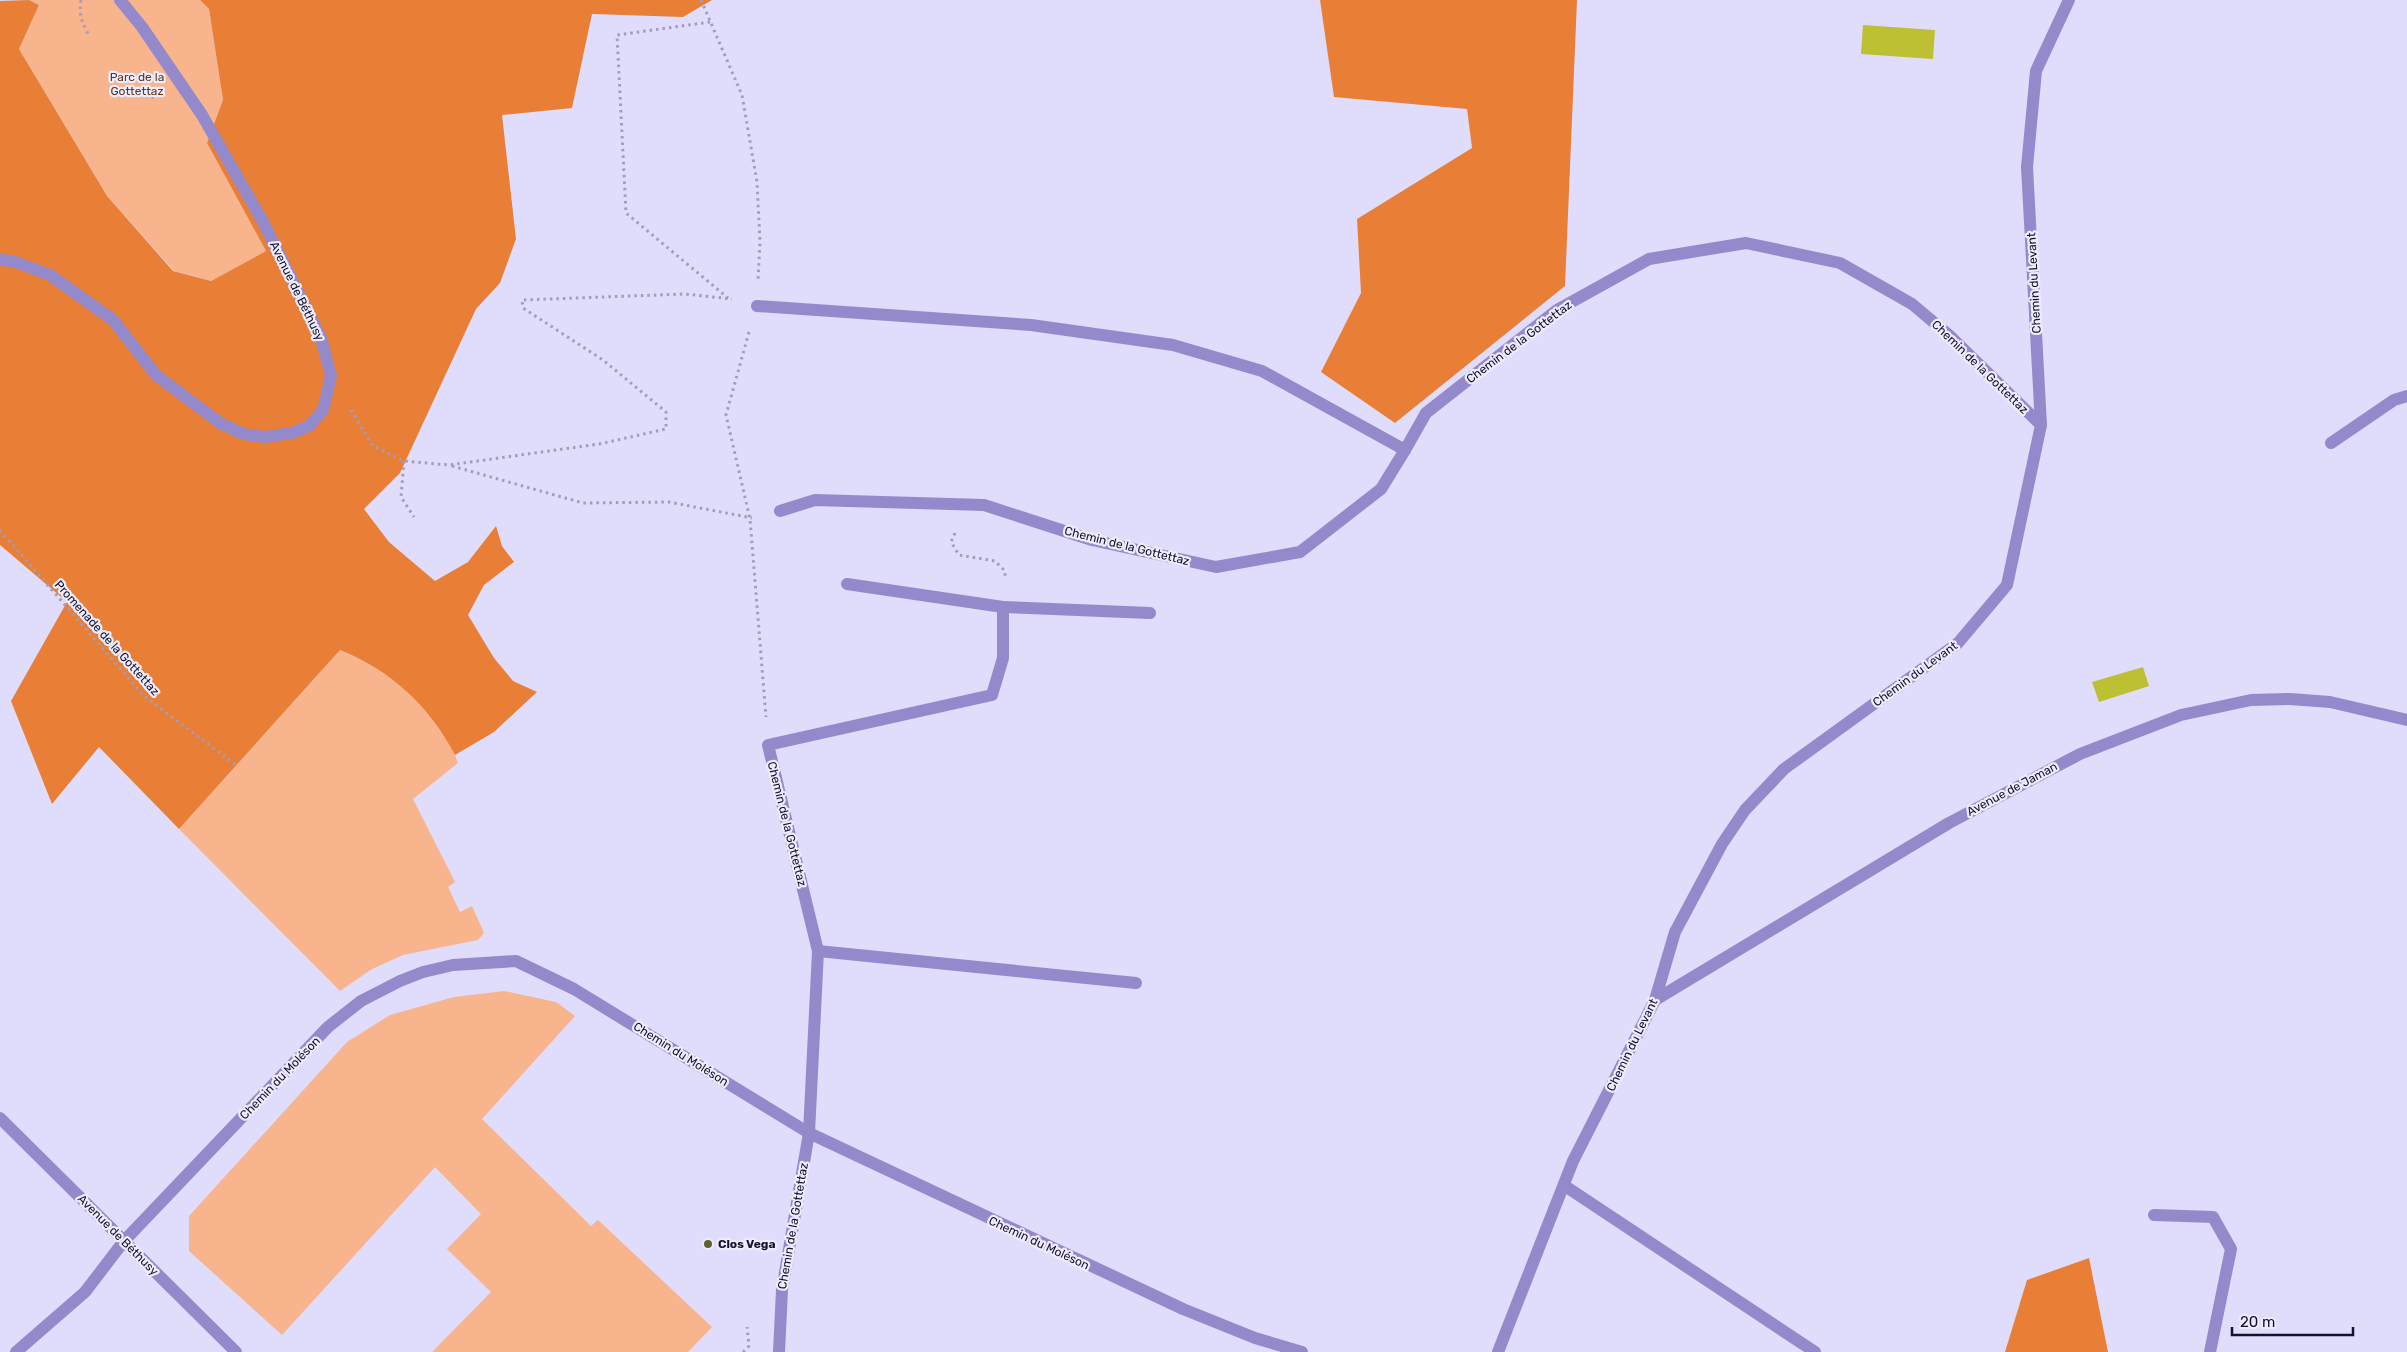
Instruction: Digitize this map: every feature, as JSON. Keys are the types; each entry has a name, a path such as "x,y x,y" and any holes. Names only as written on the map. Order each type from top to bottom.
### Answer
{"street":[{"name":"Avenue de Béthusy","path":"0,260 13,261 50,276 113,320 156,375 220,423 243,434 265,437 292,434 309,426 322,410 331,376 321,338 262,220 202,114 142,27 120,0"},
{"name":"Chemin du Levant","path":"1498,1352 1565,1186 1573,1161 1655,1000 1675,932 1722,844 1745,810 1784,769 1958,643 2007,585 2042,425 2027,167 2036,71 2069,0"},
{"name":"Chemin de la Gottettaz","path":"780,511 815,500 984,506 1092,540 1216,567 1300,552 1381,489 1426,413 1558,310 1649,259 1746,243 1840,264 1912,304 1950,336 2042,425"},
{"path":"756,306 1031,325 1172,345 1262,371 1405,450"},
{"path":"2331,443 2394,400 2407,396"},
{"path":"847,584 1003,607 1150,613"},
{"name":"Chemin de la Gottettaz","path":"779,1352 782,1290 809,1134 818,951 768,745 992,695 1004,658 1003,607"},
{"name":"Avenue de Jaman","path":"1655,1000 1949,822 2080,754 2181,715 2251,700 2290,699 2330,702 2407,720"},
{"path":"818,951 1136,983"},
{"name":"Chemin du Moléson","path":"16,1352 85,1292 124,1241 328,1028 369,997 408,978 453,965 516,961 574,988 809,1134 1183,1309 1256,1338 1302,1352"},
{"name":"Avenue de Béthusy","path":"0,1118 236,1352"},
{"path":"1565,1186 1815,1352"},
{"path":"2154,1214 2214,1217 2231,1249 2210,1352"}],"path":[{"path":"81,0 79,10 83,25 90,37"},
{"path":"701,0 742,95 757,182 760,242 756,306 726,415 750,519 768,745"},
{"path":"450,466 599,444 666,429 666,412 603,360 523,308 522,300 685,294 728,298 626,213 617,35 710,22"},
{"path":"331,376 373,446 404,462 450,466 583,503 669,502 750,519 780,511"},
{"path":"404,462 401,497 414,517"},
{"path":"967,505 951,542 959,555 995,560 1005,571 1003,607"},
{"name":"Promenade de la Gottettaz","path":"0,530 144,696 236,765"},
{"path":"743,1352 749,1346 748,1327"}],"green space":[{"name":"Parc de la Gottettaz","path":"29,0 200,0 209,9 223,100 207,143 266,251 211,281 174,271 107,196 19,49 39,5"},
{"path":"340,650 377,669 411,694 426,709 450,744 458,763 413,799 455,882 448,887 460,912 472,906 484,933 478,940 403,955 372,969 340,991 179,829"},
{"path":"504,991 556,1002 575,1016 482,1119 591,1226 598,1220 712,1327 688,1352 432,1352 491,1292 447,1249 481,1214 435,1167 282,1335 189,1251 189,1216 347,1042 390,1015 454,997"}],"shaded area":[{"path":"29,0 39,5 19,49 107,196 173,271 211,281 266,251 207,143 223,100 209,9 200,0 712,0 683,17 592,14 572,108 502,115 516,239 500,283 476,309 400,473 364,509 389,542 435,581 468,562 496,526 502,546 514,562 484,585 468,615 494,658 513,681 537,692 494,732 455,755 433,720 407,692 376,668 340,650 179,829 99,747 52,804 11,701 67,602 0,545 0,1"},
{"path":"1320,0 1577,0 1565,286 1395,423 1321,372 1361,293 1357,219 1472,148 1467,109 1334,97"},
{"path":"1863,25 1935,30 1933,59 1861,54"},
{"path":"2143,667 2149,686 2099,702 2092,682"},
{"path":"2089,1258 2108,1352 2005,1352 2027,1280"}],"place":[{"name":"Clos Vega","path":"708,1244"}]}
